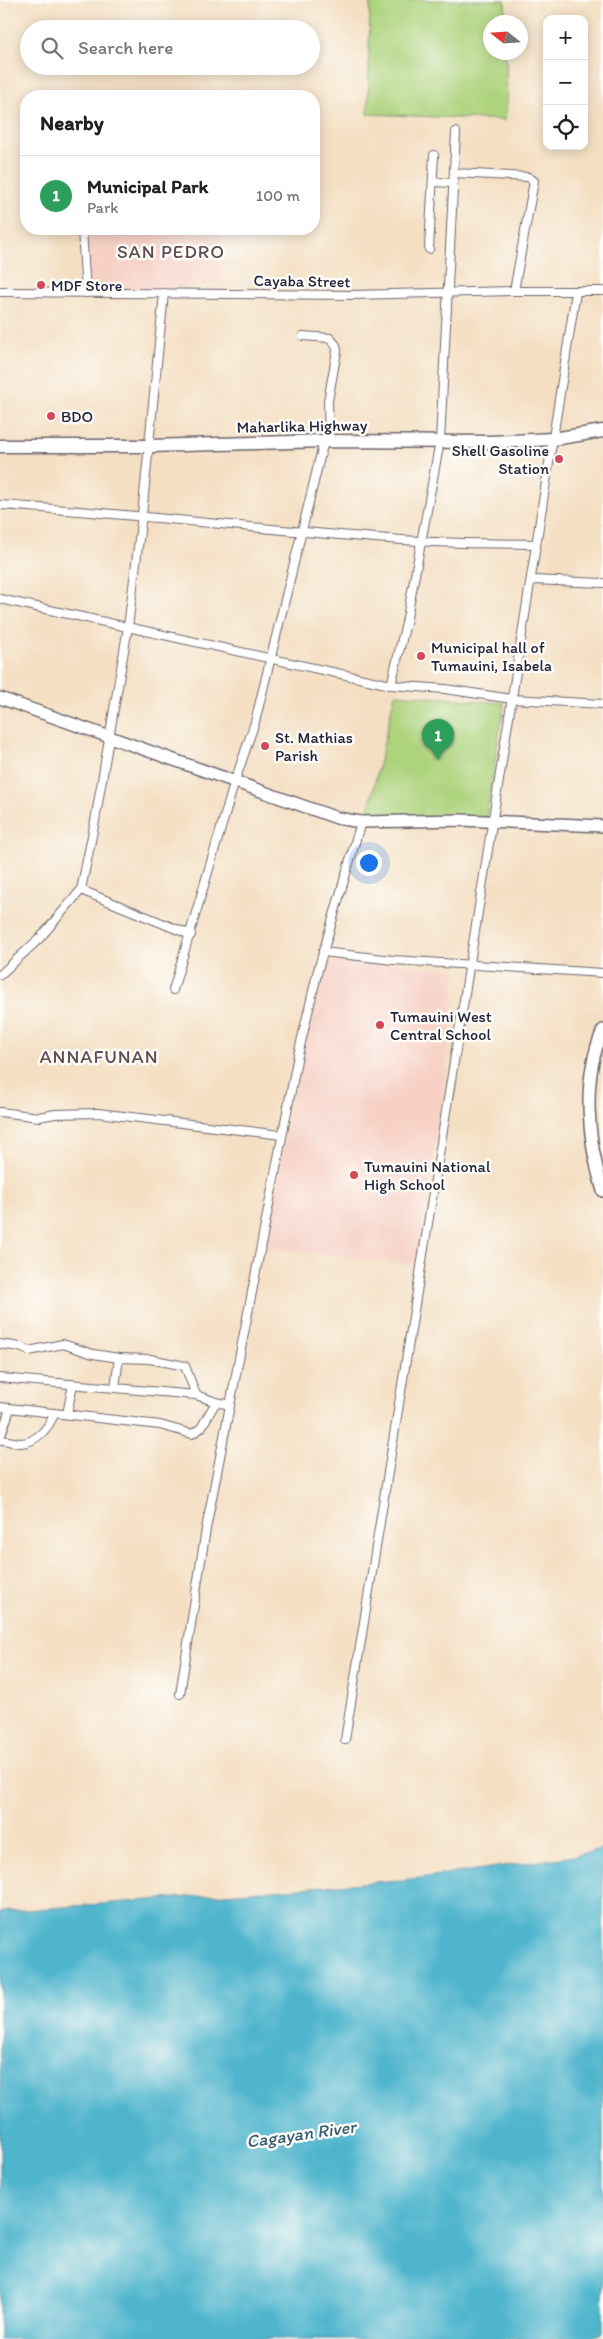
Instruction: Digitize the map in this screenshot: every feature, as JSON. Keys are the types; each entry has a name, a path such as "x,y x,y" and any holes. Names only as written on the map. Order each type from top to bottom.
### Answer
{"main road":[{"name":"Maharlika Highway","path":"0,446 149,446 326,441 553,439 601,433"}],"street":[{"path":"391,685 406,623 440,441 456,132"},
{"path":"429,249 434,155"},
{"path":"454,173 528,177 534,181 514,291"},
{"path":"434,182 454,184"},
{"path":"82,235 86,293"},
{"name":"Cayaba Street","path":"0,292 351,295 603,291"},
{"path":"345,1740 469,966 494,822 576,292"},
{"path":"0,975 40,938 81,890 128,627 142,515 164,293"},
{"path":"173,990 191,935 235,781 255,722 326,441 328,401 337,351 336,345 330,338 303,336"},
{"path":"0,505 142,515 302,532 421,542 536,544"},
{"path":"532,580 603,584"},
{"path":"0,599 391,685 512,699 603,704"},
{"path":"0,698 109,739 235,781 320,814 361,822 494,822 603,826"},
{"path":"180,1694 206,1529 308,1009 361,822"},
{"path":"81,890 191,935"},
{"path":"323,952 469,966 603,974"},
{"path":"603,1030 594,1058 590,1105 594,1156 603,1191"},
{"path":"0,1112 39,1117 55,1114 98,1113 282,1135"},
{"path":"0,1344 20,1347 29,1352 63,1344 93,1354 119,1358 150,1359 185,1366 196,1394"},
{"path":"115,1387 119,1358"},
{"path":"0,1378 196,1394 230,1405"},
{"path":"67,1414 73,1384"},
{"path":"0,1408 160,1425 192,1434 201,1428 216,1402"},
{"path":"10,1409 0,1439 21,1443 40,1435 54,1415"}],"shaded area":[{"path":"85,235 220,235 221,283 154,291 88,291"},
{"path":"326,957 457,971 442,1103 416,1265 265,1248 296,1079"}],"green space":[{"path":"370,0 505,0 506,15 483,15 483,60 506,60 507,105 505,120 368,114"},
{"path":"395,694 504,703 486,818 367,817"}],"water":[{"name":"Cagayan River","path":"603,1848 603,2333 586,2339 0,2339 0,1912 412,1879 575,1856"}],"place":[{"name":"MDF Store","path":"41,285"},
{"name":"BDO","path":"51,416"},
{"name":"Shell Gasoline Station","path":"559,459"},
{"name":"Municipal hall of Tumauini, Isabela","path":"421,656"},
{"name":"St. Mathias Parish","path":"265,746"},
{"name":"Municipal Park","path":"438,760"},
{"name":"Tumauini West Central School","path":"380,1025"},
{"name":"Tumauini National High School","path":"354,1175"}],"district":[{"name":"SAN PEDRO","path":"171,251"},
{"name":"ANNAFUNAN","path":"99,1056"}]}
